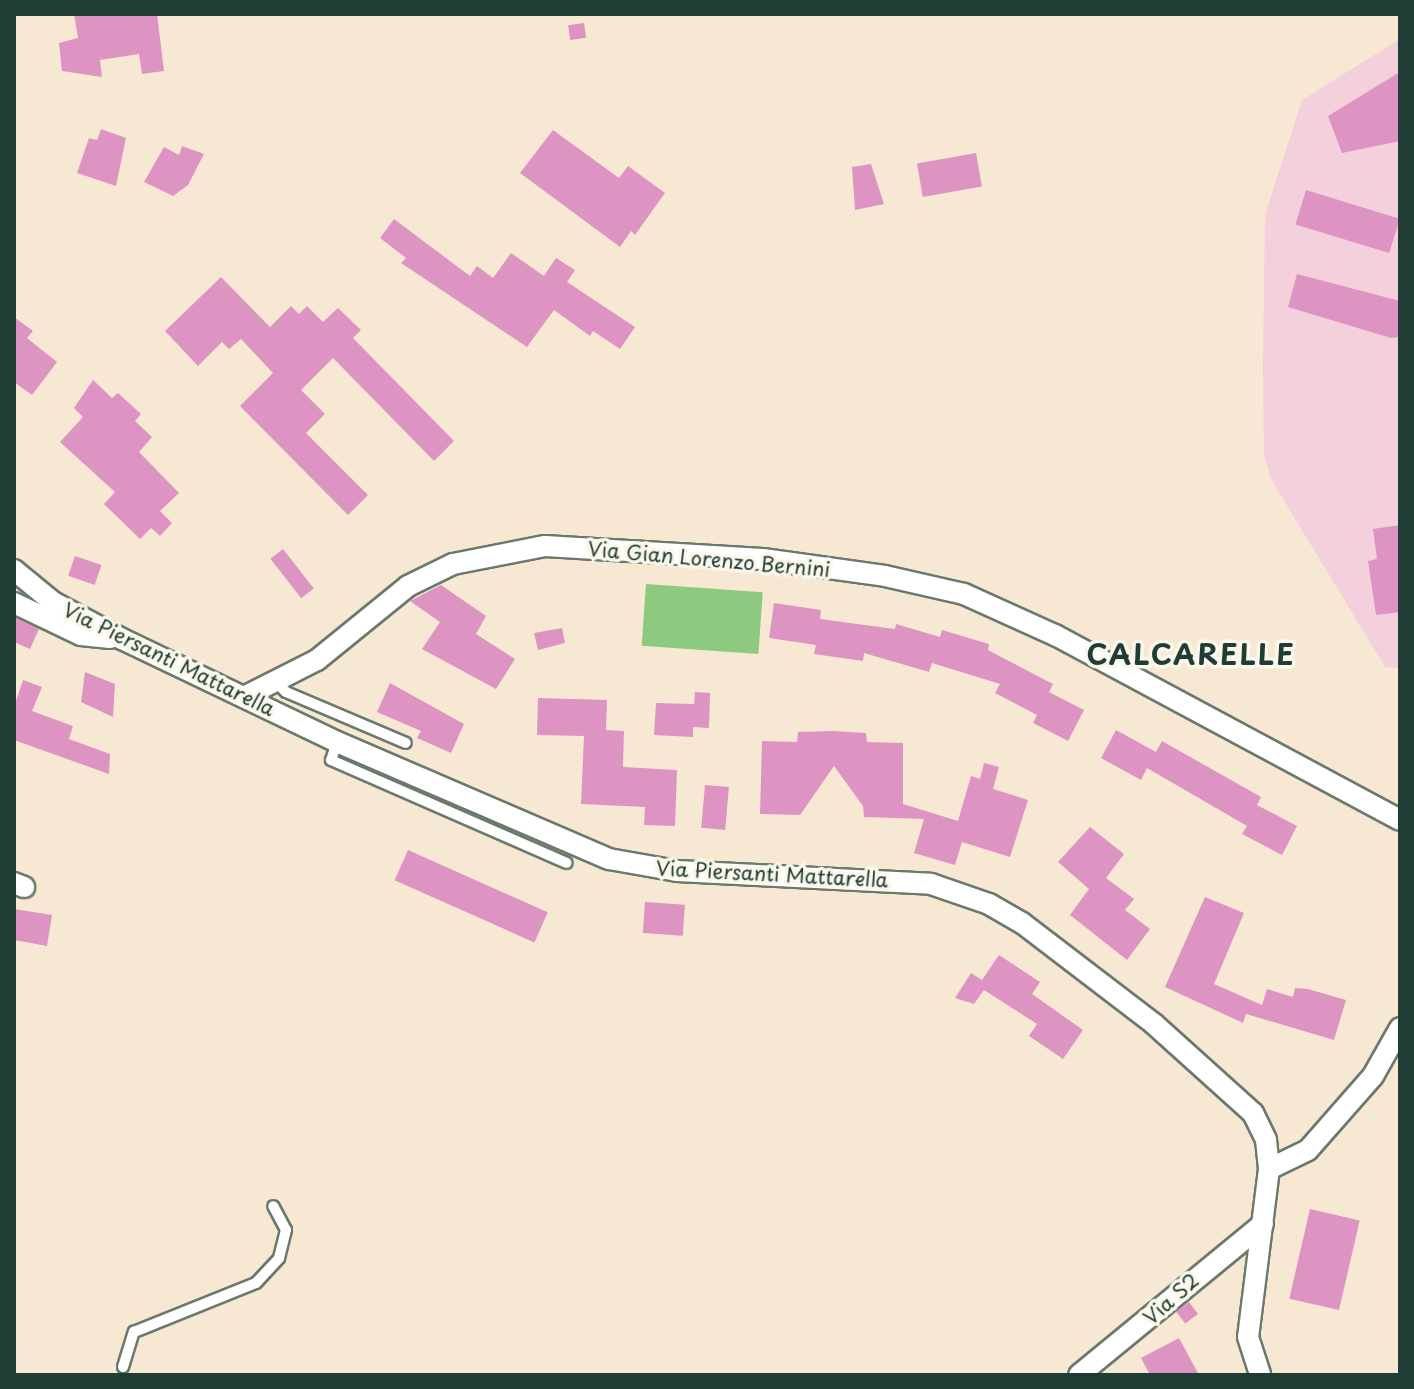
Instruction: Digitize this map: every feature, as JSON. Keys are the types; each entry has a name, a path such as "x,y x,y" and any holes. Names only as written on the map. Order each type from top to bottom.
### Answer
{"street":[{"name":"Via Gian Lorenzo Bernini","path":"244,697 335,648 408,586 453,564 545,546 763,559 885,576 964,594 1055,635 1400,820"},
{"name":"Via Piersanti Mattarella","path":"14,570 53,602 122,639 337,742 439,797 574,846 631,864 917,882 989,904 1121,997 1242,1101 1266,1140 1269,1169 1263,1224 1252,1271 1248,1337 1260,1375"},
{"path":"14,603 81,635 122,639"},
{"path":"1269,1169 1308,1150 1373,1076 1400,1028"},
{"name":"Via S2","path":"1079,1375 1263,1224"}],"lane":[{"path":"276,682 286,692 406,743"},
{"path":"439,797 567,863"},
{"path":"123,1367 134,1332 256,1283 279,1258 286,1230 273,1206"}],"shaded area":[{"path":"1400,39 1400,667 1395,668 1385,667 1271,479 1264,455 1263,366 1265,215 1302,100"}],"green space":[{"path":"646,584 763,592 758,654 642,646"}],"building":[{"path":"74,14 157,14 164,71 142,74 139,54 100,60 102,77 62,71 59,43 78,38"},
{"path":"584,23 586,38 570,40 568,25"},
{"path":"1400,72 1400,141 1342,153 1328,116"},
{"path":"101,129 126,138 116,186 77,173 89,138 97,140"},
{"path":"553,130 619,178 628,166 665,193 635,235 631,231 620,247 520,173"},
{"path":"182,146 204,154 188,185 173,196 144,182 164,147 179,155"},
{"path":"976,153 982,186 923,197 917,163"},
{"path":"871,164 884,204 855,210 852,167"},
{"path":"1306,190 1400,219 1389,253 1295,224"},
{"path":"394,219 470,276 477,266 493,278 511,253 544,276 556,258 575,270 567,282 635,327 620,349 593,331 590,336 554,310 527,347 401,263 406,258 380,238"},
{"path":"1297,274 1400,301 1400,337 1391,338 1288,307"},
{"path":"221,277 270,327 291,306 299,314 307,306 323,322 338,308 361,330 353,338 454,441 434,461 333,358 301,390 325,414 306,433 368,495 348,515 240,406 273,373 241,339 229,349 222,342 198,366 165,331"},
{"path":"14,317 33,331 27,338 57,362 32,395 14,382"},
{"path":"93,380 112,398 118,393 141,414 135,421 152,437 139,452 179,493 160,511 172,523 160,536 151,528 140,539 104,504 115,492 60,442 83,417 74,408"},
{"path":"1400,525 1400,612 1376,615 1368,561 1377,559 1373,529"},
{"path":"283,549 314,588 301,598 270,559"},
{"path":"75,556 101,565 95,585 68,576"},
{"path":"441,585 486,616 476,634 515,659 496,689 422,649 440,622 410,601"},
{"path":"774,603 821,610 820,619 895,629 896,624 940,637 942,630 989,644 988,650 1053,684 1049,692 1084,710 1068,741 1033,723 1037,715 995,693 1000,684 932,663 929,672 864,653 863,661 814,654 816,645 769,638"},
{"path":"14,617 39,629 30,649 14,642"},
{"path":"562,628 565,643 538,650 534,633"},
{"path":"85,672 115,684 113,717 81,702"},
{"path":"23,680 42,687 32,711 73,726 69,739 110,754 109,774 14,740 14,707"},
{"path":"390,683 464,724 451,753 417,738 421,731 377,712"},
{"path":"695,692 710,693 709,728 693,727 693,737 654,735 656,703 694,704"},
{"path":"538,698 607,700 606,730 624,731 623,767 677,770 675,826 644,825 645,807 581,804 584,736 537,735"},
{"path":"1116,730 1156,752 1162,741 1261,797 1257,805 1297,826 1282,855 1242,834 1247,826 1147,768 1141,780 1101,758"},
{"path":"798,732 866,733 867,742 903,743 903,804 958,821 971,776 980,779 984,763 999,767 993,789 1028,800 1010,857 962,842 955,865 914,853 924,819 864,817 863,806 834,766 800,815 760,814 762,741 797,742"},
{"path":"705,785 729,787 725,830 701,828"},
{"path":"1090,827 1124,854 1106,878 1134,899 1125,910 1150,929 1127,960 1070,915 1089,889 1058,862"},
{"path":"408,850 548,912 534,942 395,880"},
{"path":"1205,897 1244,913 1214,984 1262,1005 1267,989 1293,997 1295,988 1308,989 1346,1000 1334,1040 1246,1014 1243,1023 1165,987"},
{"path":"645,902 685,905 683,936 643,933"},
{"path":"14,909 52,915 47,946 14,940"},
{"path":"999,955 1040,982 1032,994 1083,1030 1063,1059 1029,1036 1037,1024 984,990 974,1004 955,998 971,973 982,980"},
{"path":"1310,1209 1360,1220 1339,1310 1289,1299"},
{"path":"1189,1302 1198,1314 1185,1324 1176,1312"},
{"path":"1179,1338 1199,1375 1150,1375 1141,1358"}],"district":[{"name":"CALCARELLE","path":"1191,654"}]}
